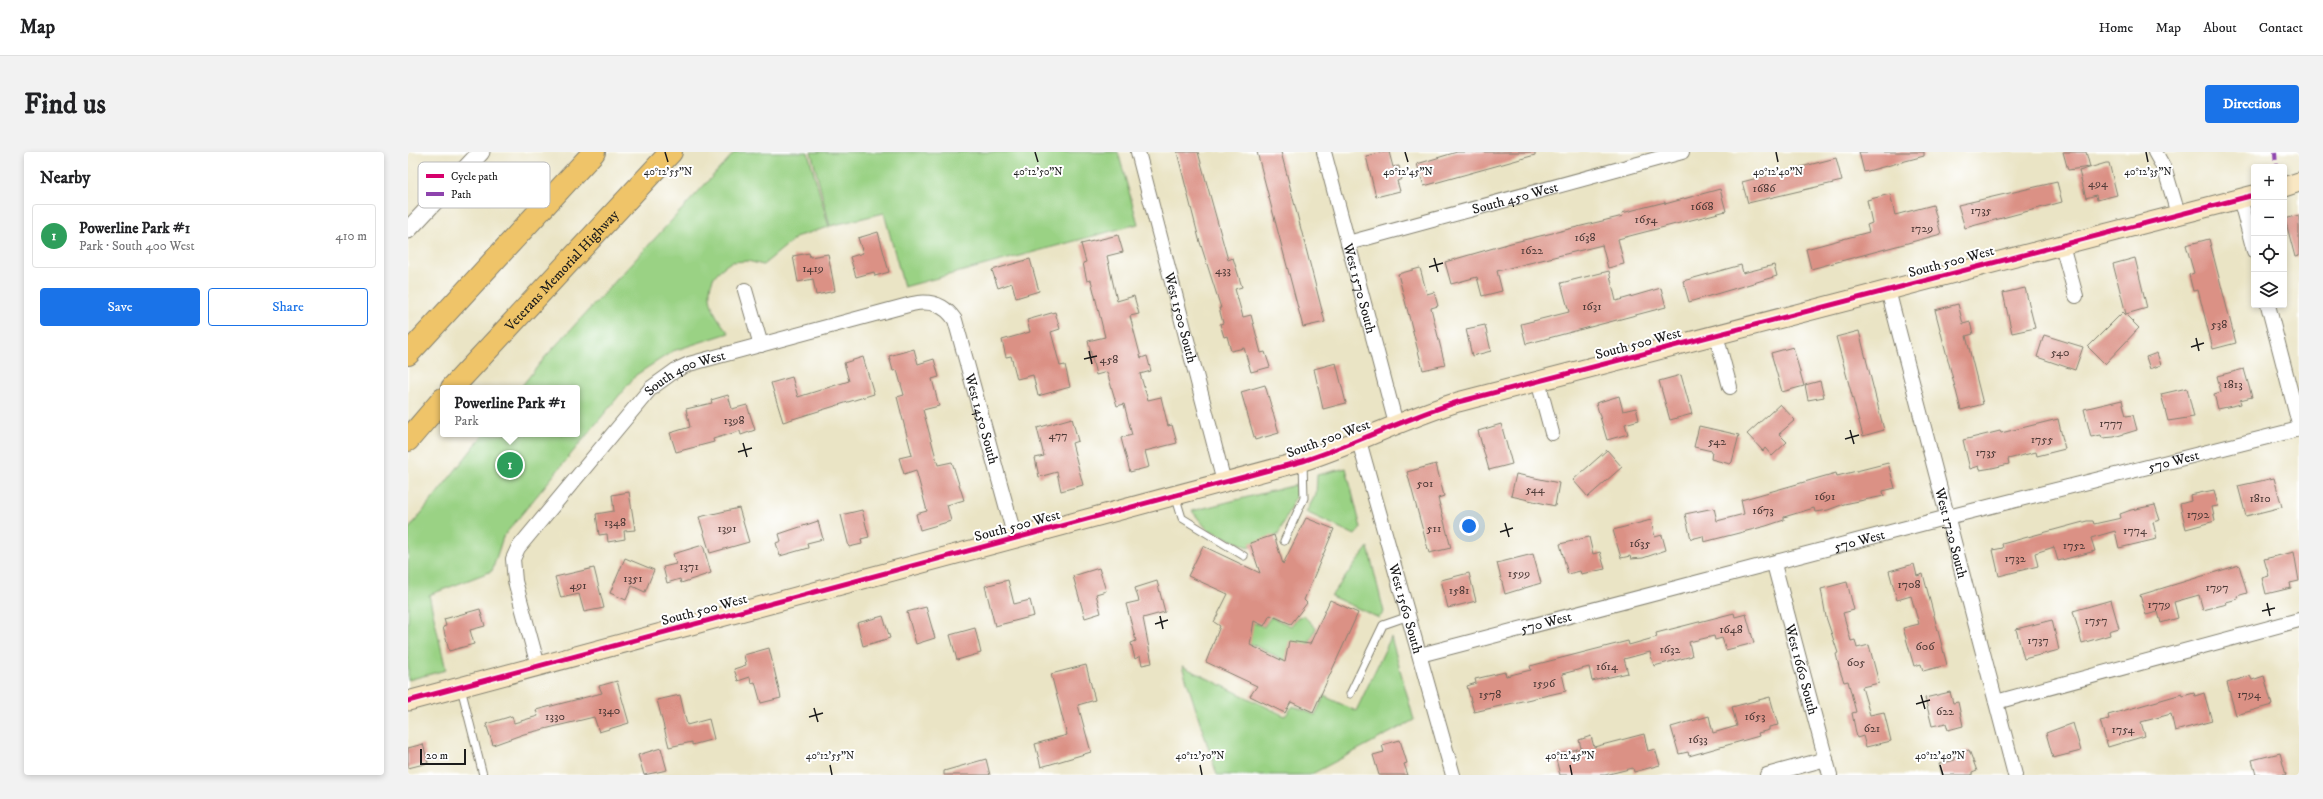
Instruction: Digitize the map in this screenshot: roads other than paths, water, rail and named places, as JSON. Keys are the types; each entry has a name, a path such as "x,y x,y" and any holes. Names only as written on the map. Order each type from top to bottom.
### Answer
{"highway":[{"path":"550,200 594,152"},
{"name":"Veterans Memorial Highway","path":"455,385 671,152"},
{"path":"408,354 542,208"},
{"path":"408,440 440,403"}],"main road":[{"path":"2287,186 2299,182"},
{"name":"South 500 West","path":"408,700 1303,461 1359,441 1396,424 1441,407 2247,197"}],"street":[{"path":"472,162 481,152"},
{"name":"West 1500 South","path":"1138,152 1224,482"},
{"name":"West 1570 South","path":"1324,152 1396,424"},
{"name":"South 450 West","path":"1348,243 1682,152"},
{"path":"2155,152 2165,170 2178,214"},
{"path":"2247,197 2252,236"},
{"path":"408,230 429,208"},
{"path":"2062,245 2076,296"},
{"path":"745,290 761,345"},
{"name":"West 1720 South","path":"1888,290 2015,775"},
{"name":"South 400 West","path":"538,666 513,570 513,559 523,539 652,388 676,370 689,364 912,304 922,302 941,306"},
{"name":"West 1450 South","path":"941,306 950,312 959,329 1015,538"},
{"path":"2269,308 2299,424"},
{"path":"1716,335 1730,387"},
{"path":"1538,381 1552,433"},
{"name":"570 West","path":"1420,655 1774,564 1948,517 2299,429"},
{"name":"West 1560 South","path":"1359,441 1410,616 1453,775"},
{"name":"West 1660 South","path":"1774,564 1830,775"},
{"path":"1996,702 2299,620"},
{"path":"1767,775 1826,759"}],"lane":[{"path":"1284,541 1304,498 1303,461"},
{"path":"1175,495 1182,518 1244,556"},
{"path":"1350,694 1383,625 1410,616"},
{"path":"461,686 483,775"}],"place":[{"name":"Powerline Park #1","path":"510,465"}]}
